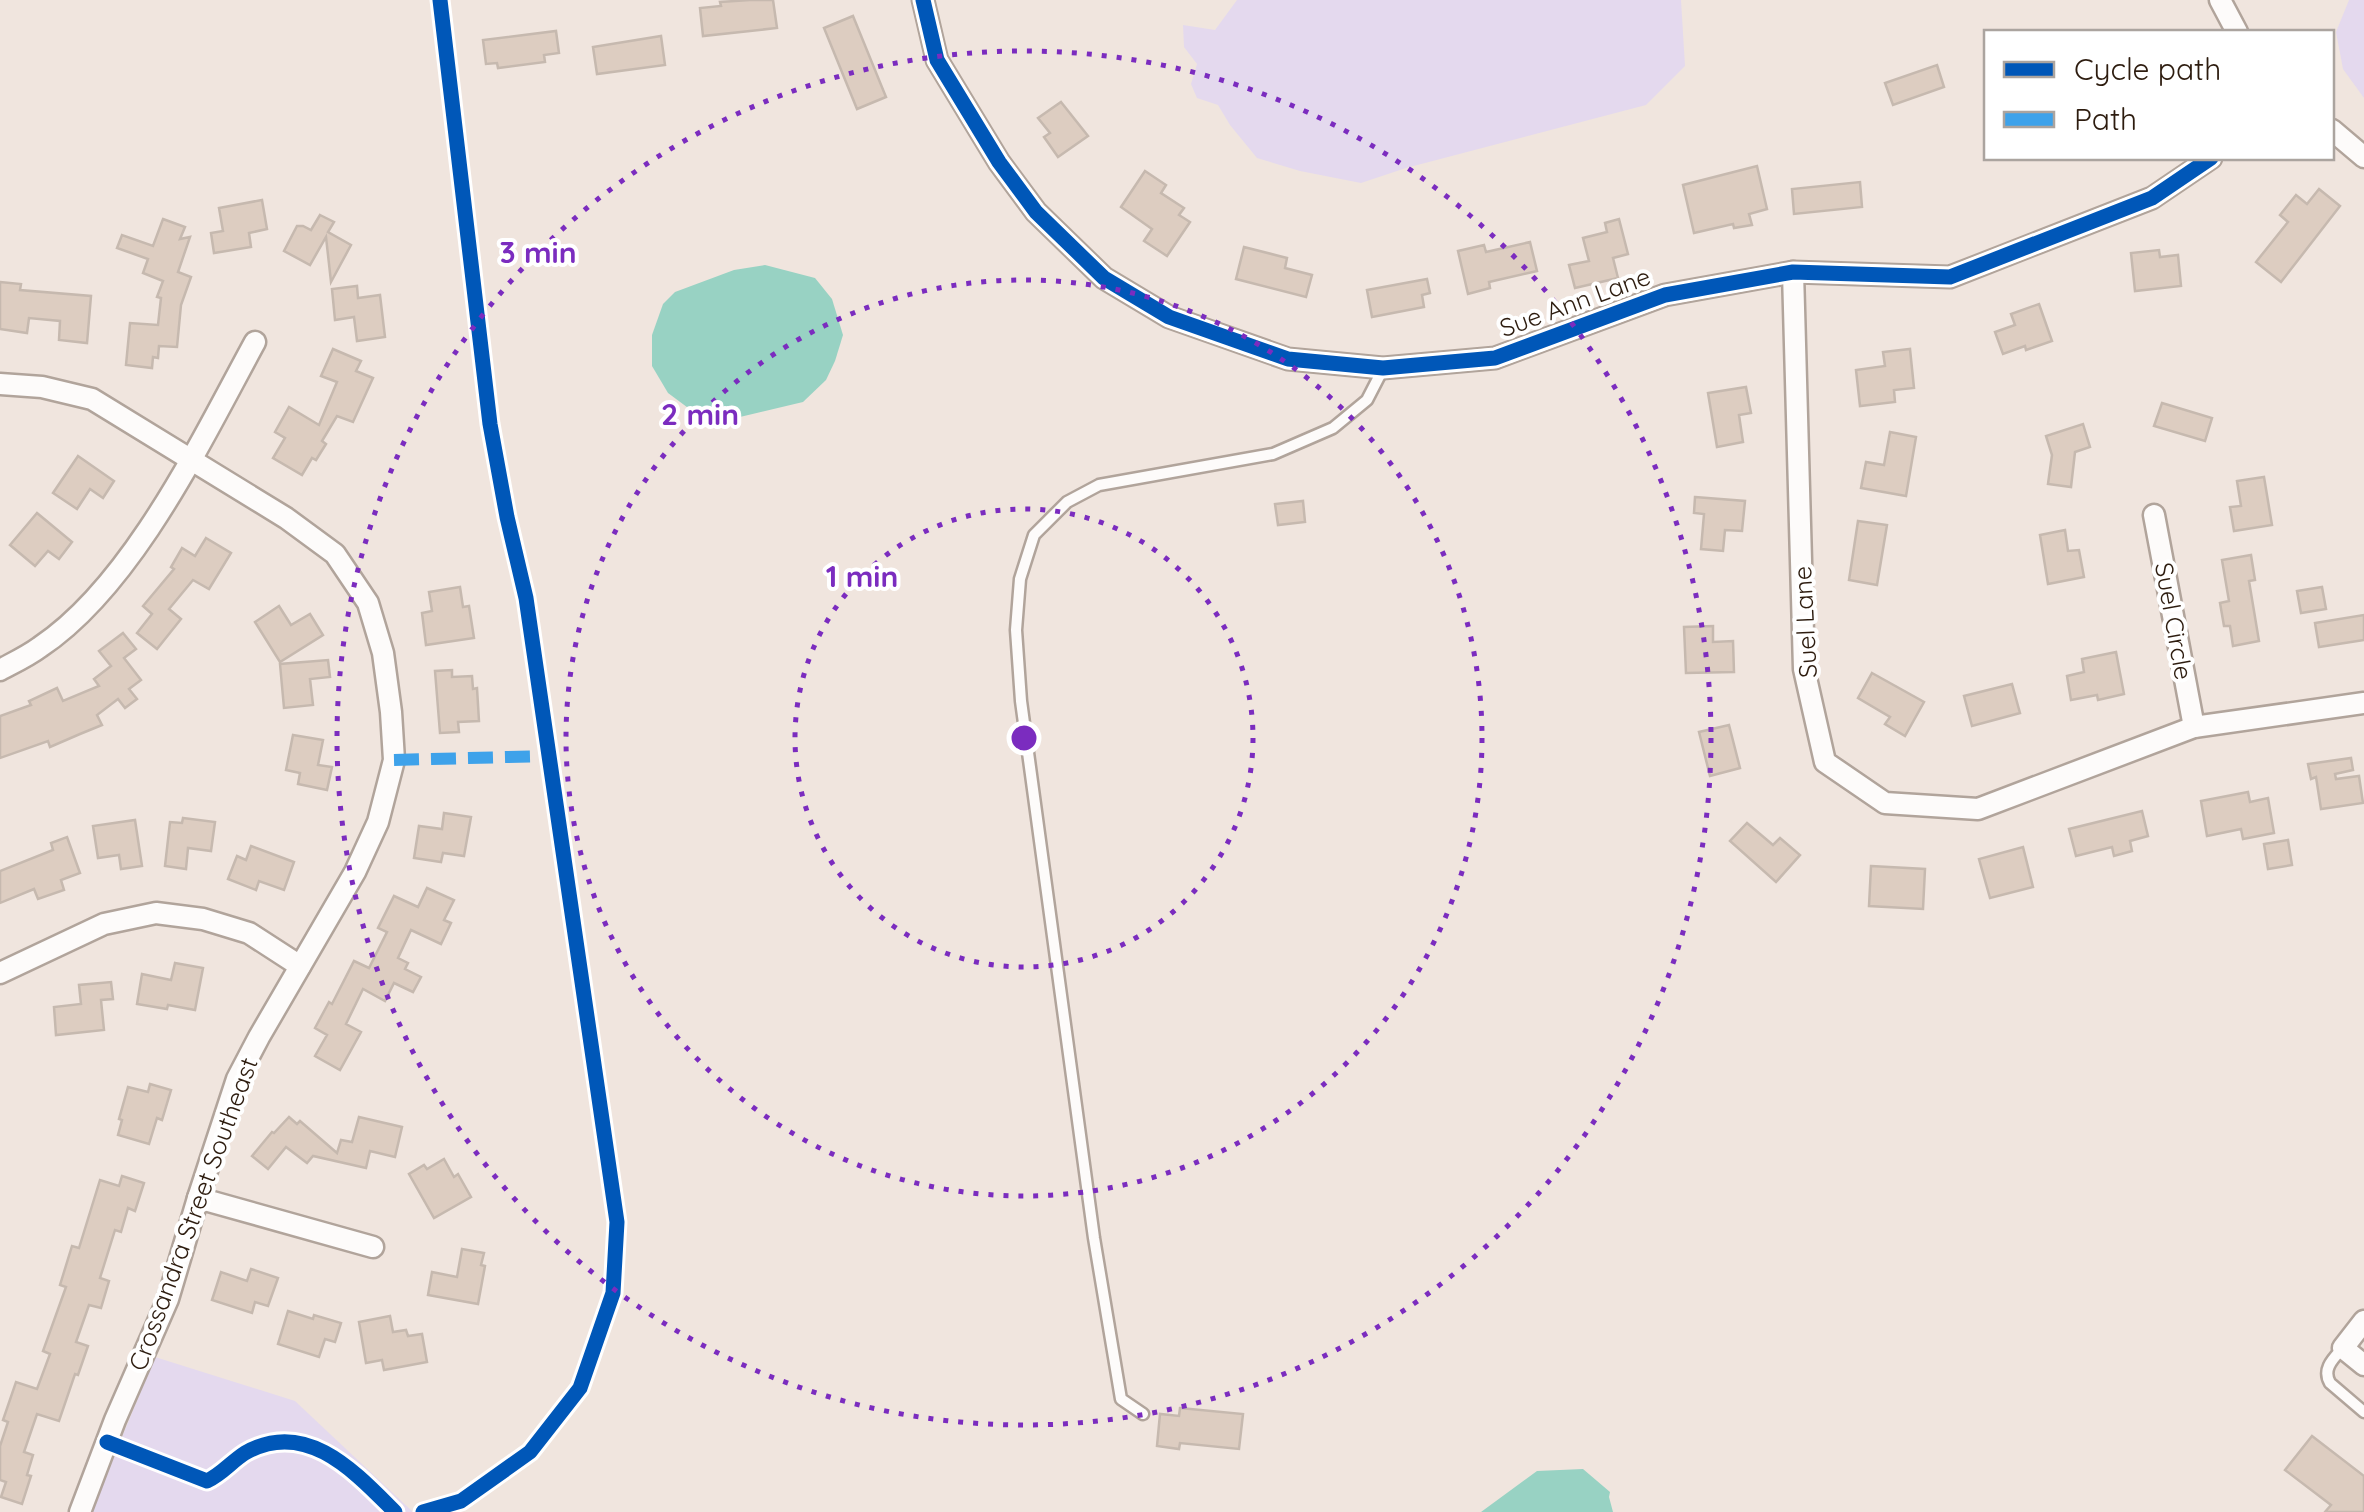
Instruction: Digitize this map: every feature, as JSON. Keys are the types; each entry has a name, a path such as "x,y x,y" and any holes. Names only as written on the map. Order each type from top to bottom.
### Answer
{"street":[{"name":"Sue Ann Lane","path":"924,0 937,60 999,162 1036,212 1104,278 1170,317 1288,359 1383,368 1495,358 1666,295 1793,272 1950,277 2152,198 2208,160"},
{"path":"2220,0 2236,30"},
{"path":"2334,132 2364,157"},
{"name":"Suel Lane","path":"1793,272 1804,669 1825,762 1885,803 1978,809 2194,727 2364,703"},
{"path":"0,670 41,647 85,610 132,552 192,458 254,342"},
{"name":"Crossandra Street Southeast","path":"0,384 42,386 92,399 192,458 335,554 368,603 382,653 391,712 394,760 378,822 355,872 237,1079 168,1299 80,1512"},
{"name":"Suel Circle","path":"2154,515 2194,727"},
{"path":"0,973 104,924 156,912 203,918 249,933 300,966"},
{"path":"198,1198 372,1246"},
{"path":"2364,1321 2343,1348 2364,1365"}],"lane":[{"path":"1143,1414 1120,1398 1094,1238 1021,701 1016,630 1020,579 1034,535 1067,502 1099,485 1273,454 1333,428 1367,400 1383,368"},
{"path":"2343,1348 2329,1364 2327,1378 2364,1412"}],"shaded area":[{"path":"1237,0 1681,0 1685,66 1646,105 1361,183 1257,158 1218,105 1197,98 1191,84 1197,64 1184,47 1183,25 1215,30"},
{"path":"2349,0 2364,0 2364,98 2343,69 2336,32"},
{"path":"155,1357 295,1401 413,1512 91,1512"}],"water":[{"path":"765,265 815,278 832,299 843,335 835,361 826,380 803,402 719,422 699,416 668,393 652,366 652,335 663,304 675,292 734,270"},
{"path":"1583,1469 1610,1492 1613,1512 1481,1512 1537,1471"}],"building":[{"path":"773,0 777,28 703,36 700,8"},
{"path":"853,16 886,97 857,109 824,28"},
{"path":"556,31 559,53 544,55 545,62 498,68 497,63 486,64 483,40"},
{"path":"661,36 665,65 597,74 593,47"},
{"path":"1937,65 1944,87 1893,105 1885,83"},
{"path":"1061,102 1088,136 1058,157 1044,137 1050,133 1038,118"},
{"path":"1757,166 1767,209 1749,214 1752,225 1734,228 1733,224 1694,233 1683,185"},
{"path":"1145,171 1166,185 1161,193 1184,208 1179,215 1190,222 1167,256 1144,241 1152,229 1121,207"},
{"path":"1860,182 1862,207 1794,214 1792,189"},
{"path":"2319,189 2340,206 2281,282 2256,262 2288,222 2280,215 2296,195 2307,204"},
{"path":"262,200 267,229 249,233 251,247 214,253 211,233 223,231 219,208"},
{"path":"320,215 334,222 328,232 351,245 331,282 326,237 310,265 284,251 297,226 311,230"},
{"path":"163,219 185,227 180,239 190,237 178,272 191,277 181,305 177,347 159,346 152,368 126,365 130,323 158,325 161,298 157,297 163,281 143,273 148,259 117,248 122,235 153,246"},
{"path":"1619,219 1628,254 1613,258 1618,278 1575,288 1569,265 1589,261 1583,238 1607,232 1605,223"},
{"path":"1530,242 1537,271 1489,282 1490,288 1468,294 1458,251 1484,245 1486,252"},
{"path":"1244,247 1287,258 1285,268 1312,275 1306,297 1236,279"},
{"path":"2159,250 2160,257 2178,255 2181,286 2135,291 2131,253"},
{"path":"1427,279 1430,293 1422,295 1424,307 1372,317 1367,290"},
{"path":"0,282 21,284 20,290 91,296 87,343 59,340 60,321 29,318 27,333 0,329"},
{"path":"357,286 358,298 380,295 385,337 357,341 354,317 335,320 332,289"},
{"path":"2039,304 2052,341 2003,354 1995,332 2015,325 2011,314"},
{"path":"333,349 361,361 356,371 373,378 353,422 337,416 322,441 326,444 302,475 273,458 285,438 275,432 289,407 319,425 337,382 321,376"},
{"path":"1910,349 1914,388 1894,390 1895,402 1860,406 1856,370 1885,366 1883,352"},
{"path":"1746,387 1751,413 1739,415 1743,442 1717,447 1708,393"},
{"path":"2162,403 2212,418 2205,441 2154,426"},
{"path":"2083,424 2090,447 2075,452 2071,487 2048,484 2052,455 2046,436"},
{"path":"1890,432 1916,437 1906,496 1861,488 1866,462 1884,465"},
{"path":"78,456 114,481 103,498 90,489 77,509 53,493"},
{"path":"2264,477 2272,525 2234,531 2230,507 2241,506 2237,481"},
{"path":"1695,497 1745,501 1742,531 1725,530 1723,551 1701,549 1704,514 1694,513"},
{"path":"1303,501 1305,522 1278,525 1275,504"},
{"path":"37,513 72,542 59,559 48,551 35,566 10,545"},
{"path":"1858,521 1887,525 1877,585 1849,580"},
{"path":"2065,530 2068,551 2079,550 2084,577 2048,584 2040,535"},
{"path":"206,538 231,553 209,589 193,580 169,609 181,619 157,649 137,633 152,614 143,606 174,569 171,567 182,548 195,556"},
{"path":"2251,555 2255,580 2249,581 2259,641 2233,646 2220,603 2229,601 2222,560"},
{"path":"460,587 463,607 469,606 474,638 426,645 422,613 432,611 429,592"},
{"path":"2322,587 2326,609 2301,613 2297,591"},
{"path":"279,606 291,625 310,614 323,635 280,662 255,622"},
{"path":"2364,615 2364,640 2319,647 2315,623"},
{"path":"1713,626 1713,642 1733,641 1734,672 1686,673 1684,627"},
{"path":"123,633 136,649 124,658 141,680 129,689 137,699 125,708 118,699 97,715 102,725 50,747 48,741 0,758 0,716 31,705 29,701 57,688 63,701 99,686 94,679 111,666 99,651"},
{"path":"2116,652 2124,694 2098,700 2097,695 2071,700 2067,676 2084,672 2082,659"},
{"path":"328,660 330,677 310,679 313,705 284,708 280,664"},
{"path":"452,670 452,677 472,676 473,689 477,688 479,721 458,722 459,732 440,733 435,671"},
{"path":"1872,673 1924,702 1905,736 1885,724 1890,717 1858,698"},
{"path":"2012,684 2020,713 1972,726 1964,696"},
{"path":"1729,725 1740,768 1710,776 1699,732"},
{"path":"293,735 323,740 318,765 332,767 327,790 298,784 300,773 286,770"},
{"path":"2351,758 2353,770 2335,774 2336,779 2359,776 2363,803 2321,809 2316,777 2311,779 2308,764"},
{"path":"2248,792 2250,802 2268,798 2274,833 2243,839 2241,829 2207,836 2201,801"},
{"path":"2142,811 2148,836 2130,841 2132,851 2114,856 2112,847 2076,856 2069,829"},
{"path":"444,813 471,817 464,856 443,853 441,862 414,858 419,826 442,829"},
{"path":"183,818 215,822 211,851 188,848 186,869 165,866 170,822 182,823"},
{"path":"135,820 142,866 121,869 119,855 98,858 93,826"},
{"path":"1747,823 1773,845 1780,838 1800,855 1776,882 1730,841"},
{"path":"67,837 80,873 61,880 64,890 38,899 34,889 0,903 0,871 53,850 51,843"},
{"path":"2288,840 2292,865 2268,869 2264,844"},
{"path":"251,846 294,862 284,890 259,881 256,890 228,879 237,856 246,860"},
{"path":"2023,847 2033,887 1990,898 1979,859"},
{"path":"1871,866 1925,869 1923,909 1869,906"},
{"path":"427,888 454,900 444,920 451,923 441,944 411,930 398,958 408,963 405,969 421,977 413,992 394,983 385,1001 363,989 346,1024 361,1032 340,1070 315,1056 327,1035 315,1028 354,961 369,968 387,932 378,928 394,896 418,907"},
{"path":"175,963 203,968 195,1010 137,1004 142,974 171,980"},
{"path":"111,982 113,999 101,1000 104,1030 56,1035 54,1007 81,1004 79,985"},
{"path":"150,1084 171,1090 149,1144 118,1135 128,1087 148,1092"},
{"path":"289,1117 297,1124 300,1121 337,1153 341,1140 352,1142 359,1117 402,1127 395,1157 370,1151 366,1168 313,1156 307,1163 286,1147 268,1169 252,1156"},
{"path":"444,1159 471,1197 434,1218 409,1174"},
{"path":"122,1176 144,1183 135,1211 128,1208 121,1232 115,1230 100,1278 109,1281 101,1308 89,1305 76,1342 88,1346 78,1375 75,1374 59,1421 37,1414 24,1452 33,1455 22,1504 1,1497 6,1482 0,1480 0,1446 8,1422 3,1420 16,1382 37,1389 50,1354 43,1351 66,1287 60,1285 72,1246 79,1248 100,1180 119,1186"},
{"path":"462,1249 484,1253 478,1304 428,1295 432,1272 457,1277"},
{"path":"251,1269 278,1278 268,1306 255,1302 252,1313 212,1300 221,1272 247,1281"},
{"path":"288,1311 341,1323 335,1342 325,1339 319,1357 278,1344"},
{"path":"390,1316 393,1332 422,1334 427,1362 384,1370 382,1360 366,1363 359,1322"},
{"path":"1180,1408 1243,1414 1239,1449 1180,1443 1179,1449 1157,1446 1160,1414 1179,1416"},
{"path":"2312,1436 2364,1476 2364,1512 2325,1512 2331,1505 2285,1470"}],"marked path":[{"path":"394,760 548,756"}],"cycle path":[{"path":"423,1512 461,1501 530,1452 580,1388 613,1293 617,1222 526,598 490,424 440,0"},
{"path":"923,0 937,60 999,162 1036,212 1104,278 1169,317 1288,359 1383,368 1495,358 1665,295 1793,272 1950,277 2152,198 2208,160"},
{"path":"107,1442 207,1481 245,1453 267,1444 289,1442 309,1446 346,1467 395,1512"}]}
